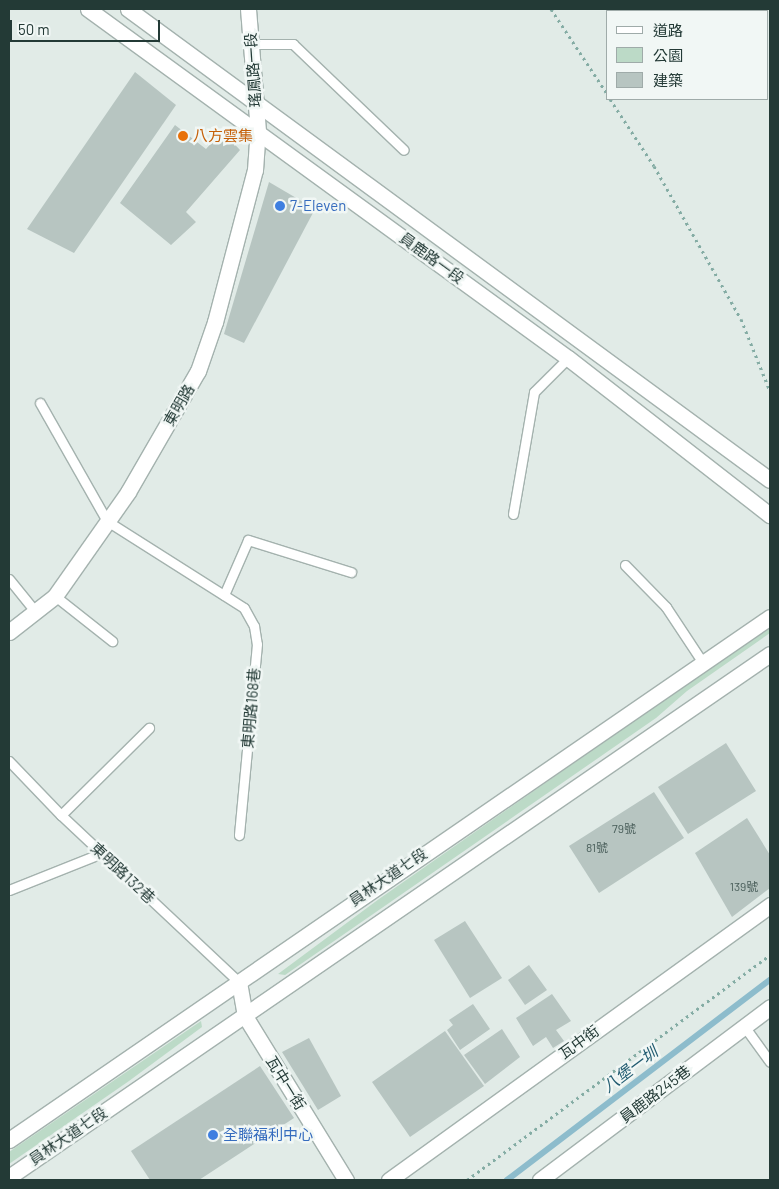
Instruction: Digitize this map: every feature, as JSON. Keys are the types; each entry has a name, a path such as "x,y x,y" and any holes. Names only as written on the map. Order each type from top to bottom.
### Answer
{"main road":[{"name":"員鹿路一段","path":"88,9 568,358 770,515"},
{"name":"員鹿路一段","path":"128,9 254,98 770,480"},
{"name":"瑤鳳路一段","path":"248,9 258,131"},
{"name":"東明路","path":"9,632 34,610 55,596 128,492 198,371 215,322 256,170 258,131"},
{"name":"員林大道七段","path":"9,1140 770,617"},
{"name":"員林大道七段","path":"9,1177 770,654"},
{"name":"瓦中街","path":"389,1180 770,905"},
{"name":"瓦中一街","path":"239,982 245,1016 346,1180"},
{"name":"員鹿路245巷","path":"540,1180 770,1007"}],"lane":[{"path":"251,44 293,44 404,150"},
{"path":"513,514 534,392 568,358"},
{"path":"40,403 107,521"},
{"name":"東明路168巷","path":"107,521 244,608 254,626 257,644 239,835"},
{"path":"224,595 248,540 351,572"},
{"path":"625,565 666,607 703,663"},
{"path":"9,579 34,610"},
{"path":"55,596 112,642"},
{"path":"61,815 149,728"},
{"name":"東明路132巷","path":"9,761 61,815 239,982"},
{"path":"9,890 102,853"},
{"path":"744,1026 770,1062"}],"path":[{"path":"552,9 606,92"},
{"path":"611,100 654,166 741,319 770,391"},
{"path":"467,1180 770,955"}],"green space":[{"path":"770,626 770,633 687,691 656,718 285,975 278,974 379,899"},
{"path":"201,1021 202,1027 129,1081 9,1164 9,1152"}],"building":[{"path":"135,72 176,105 74,253 27,229"},
{"path":"175,125 206,149 222,131 240,150 186,212 196,222 171,245 120,203"},
{"path":"269,182 315,209 244,343 224,334"},
{"path":"726,743 756,791 688,834 658,787"},
{"path":"654,792 684,838 599,893 569,846"},
{"path":"747,818 770,855 770,888 732,917 695,853"},
{"path":"465,921 502,978 470,998 434,940"},
{"path":"529,965 547,990 525,1005 508,980"},
{"path":"552,994 571,1021 556,1030 564,1041 553,1048 546,1037 533,1046 516,1018"},
{"path":"473,1004 490,1029 460,1050 447,1030 453,1025 449,1020"},
{"path":"502,1029 520,1057 485,1084 464,1055"},
{"path":"445,1031 484,1086 410,1137 372,1082"},
{"path":"309,1038 341,1096 318,1110 282,1052"},
{"name":"全聯福利中心","path":"260,1066 294,1118 199,1180 150,1180 131,1151"}],"waterway":[{"name":"八堡一圳","path":"507,1180 770,980"}],"place":[{"name":"八方雲集","path":"183,136"},
{"name":"7-Eleven","path":"280,206"},
{"name":"全聯福利中心","path":"213,1135"}]}
